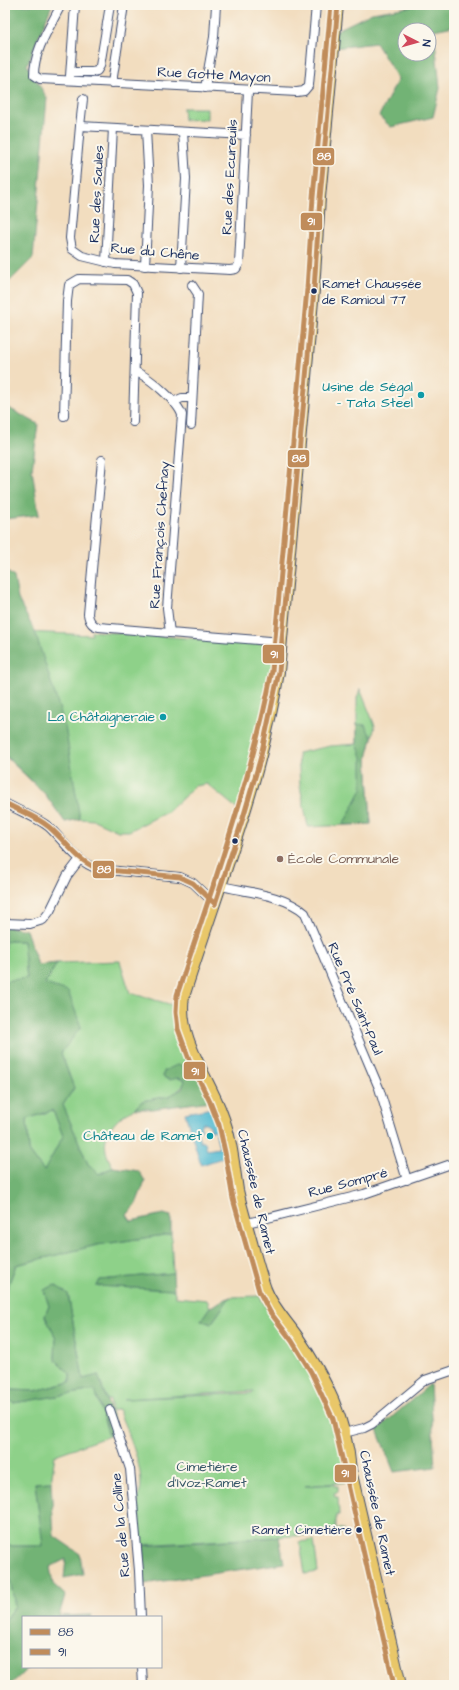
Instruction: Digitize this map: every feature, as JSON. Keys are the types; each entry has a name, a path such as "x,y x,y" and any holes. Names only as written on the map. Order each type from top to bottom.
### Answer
{"main road":[{"path":"215,904 266,738 274,702 282,642 338,5"},
{"name":"Chaussée de Ramet","path":"215,904 184,997 182,1016 195,1053 218,1103 226,1125 233,1152 238,1190 266,1289 273,1302 299,1339 331,1392 338,1411 348,1444 351,1470 401,1685"}],"street":[{"name":"Rue Gotte Mayon","path":"60,5 41,45 34,64 34,75 40,79 68,82 297,92 304,91 309,85 316,5"},
{"path":"68,82 71,72 75,5"},
{"path":"71,72 97,71 100,66 110,5"},
{"path":"112,83 124,5"},
{"path":"205,88 214,37 216,5"},
{"name":"Rue des Ecureuils","path":"238,264 248,91"},
{"name":"Rue du Chêne","path":"83,99 70,243 72,249 82,256 121,265 233,270 238,267 238,264"},
{"path":"80,126 246,135"},
{"name":"Rue des Saules","path":"106,262 113,128"},
{"path":"145,266 149,185 146,130"},
{"path":"181,268 186,179 183,132"},
{"path":"64,416 67,288 72,281 82,279 127,280 133,284 137,293 133,422"},
{"path":"191,426 198,294 192,285"},
{"name":"Rue François Chefnay","path":"135,372 146,377 173,402 179,408 182,419 167,608 170,633"},
{"path":"173,402 182,398 192,398"},
{"path":"102,460 88,614 89,620 97,627 282,642"},
{"path":"5,803 48,826 88,866 98,869 180,877 193,882 215,904"},
{"path":"5,923 30,924 43,920 50,911 67,876 80,859"},
{"name":"Rue Pré Saint-Paul","path":"221,886 284,900 297,906 304,913 379,1088 407,1180"},
{"name":"Rue Sompré","path":"247,1223 364,1194 454,1163"},
{"path":"344,1433 364,1428 372,1424 425,1380 454,1370"},
{"name":"Rue de la Colline","path":"110,1410 130,1469 139,1570 141,1616"},
{"path":"142,1668 143,1685"}],"green space":[{"path":"8,5 52,5 27,65 47,98 33,258 5,286 5,62"},
{"path":"421,5 454,5 454,26 437,29 437,22 397,22 397,62 437,62 437,59 440,88 433,117 391,127 379,116 398,79 376,43 334,48 335,31 372,13"},
{"path":"183,108 207,108 207,119 184,120"},
{"path":"5,406 38,424 32,470 39,515 5,519"},
{"path":"5,570 14,577 18,599 35,632 65,726 80,819 65,822 45,794 5,755"},
{"path":"5,631 92,635 91,631 266,644 273,649 277,658 269,711 241,812 207,784 195,786 169,811 129,831 118,831 94,820 80,819 65,822 45,794 5,756"},
{"path":"360,689 375,726 367,758 371,824 308,827 300,786 298,753 330,746 357,744 357,698"},
{"path":"357,724 365,725 372,738 367,758 371,824 343,825 362,789 362,757 357,744"},
{"path":"5,926 26,930 38,965 57,963 45,984 68,991 81,1027 61,1053 74,1088 63,1105 88,1164 99,1174 113,1167 139,1171 145,1181 136,1204 127,1215 131,1221 163,1214 171,1216 171,1234 97,1245 16,1265 5,1294 5,1174 9,1136 5,1116 5,981 27,978 23,941 5,941","holes":["53,1110 63,1136 44,1171 29,1151 27,1119"]},
{"path":"5,941 23,941 27,979 5,981"},
{"path":"120,961 130,993 176,1006 179,1025 194,1065 189,1071 177,1078 186,1080 176,1093 167,1097 144,1101 116,1122 108,1134 105,1146 106,1152 113,1167 99,1174 88,1164 63,1105 74,1088 61,1053 45,984 57,963"},
{"path":"179,1064 189,1071 194,1065 211,1099 210,1101 153,1109 135,1109 142,1101 169,1096 182,1089 185,1080 177,1078 170,1080 163,1077 164,1071"},
{"path":"53,1110 63,1136 44,1172 29,1151 27,1119"},
{"name":"Cimetière d'Ivoz-Ramet","path":"171,1234 173,1273 100,1280 97,1286 174,1290 176,1297 207,1300 210,1307 201,1320 211,1324 230,1297 259,1296 326,1396 341,1444 348,1482 305,1486 334,1484 334,1486 338,1486 338,1492 334,1493 335,1497 338,1497 339,1515 336,1515 336,1529 343,1529 343,1533 141,1545 138,1497 141,1488 139,1465 118,1409 112,1411 110,1400 107,1400 98,1376 83,1379 68,1294 44,1291 49,1306 45,1316 56,1338 55,1359 70,1374 70,1382 35,1391 11,1390 5,1381 5,1294 16,1265 97,1245","holes":["253,1391 253,1393 124,1399"]},
{"path":"173,1273 174,1290 97,1286 100,1280"},
{"path":"55,1285 68,1294 83,1379 98,1375 119,1435 109,1436 95,1390 13,1403 5,1395 5,1381 11,1390 35,1391 70,1382 70,1374 55,1359 56,1338 45,1316 49,1306 44,1290"},
{"path":"230,1297 211,1324 201,1320 210,1307"},
{"path":"430,1384 435,1467 394,1472 377,1430"},
{"path":"95,1390 109,1436 55,1455 51,1482 35,1483 44,1546 5,1546 5,1395 13,1403"},
{"path":"51,1482 54,1536 80,1554 83,1574 64,1578 66,1559 50,1567 53,1584 65,1595 59,1616 22,1616 22,1668 28,1668 10,1685 5,1685 5,1621 15,1606 5,1559 5,1546 43,1546 35,1483"},
{"path":"279,1537 284,1563 144,1584 141,1546"},
{"path":"314,1540 318,1572 305,1574 300,1542"},
{"path":"5,1559 15,1606 5,1621"},
{"path":"92,1615 92,1616 59,1616"}],"water":[{"path":"213,1108 215,1110 228,1156 201,1165 185,1113","holes":["203,1123 210,1126 211,1131 215,1130 219,1148 207,1150 205,1142 200,1142 197,1131 202,1130 200,1126"]}],"transit line":[{"name":"91","path":"331,5 272,671 242,794 177,995 176,1012 178,1029 189,1059 210,1102 219,1125 233,1199 259,1291 270,1312 292,1341 311,1372 333,1419 394,1685"},
{"name":"88","path":"215,904 260,760 279,672 314,290 320,198 338,5"},
{"name":"88","path":"5,803 44,823 55,832 83,861 98,869 180,877 193,883 215,904"}],"place":[{"name":"Ramet Chaussée de Ramioul 77","path":"314,291"},
{"name":"Usine de Ségal - Tata Steel","path":"421,395"},
{"name":"La Châtaigneraie","path":"163,717"},
{"name":"École Communale","path":"280,859"},
{"name":"Château de Ramet","path":"210,1136"},
{"name":"Ramet Cimetière","path":"359,1530"}]}
